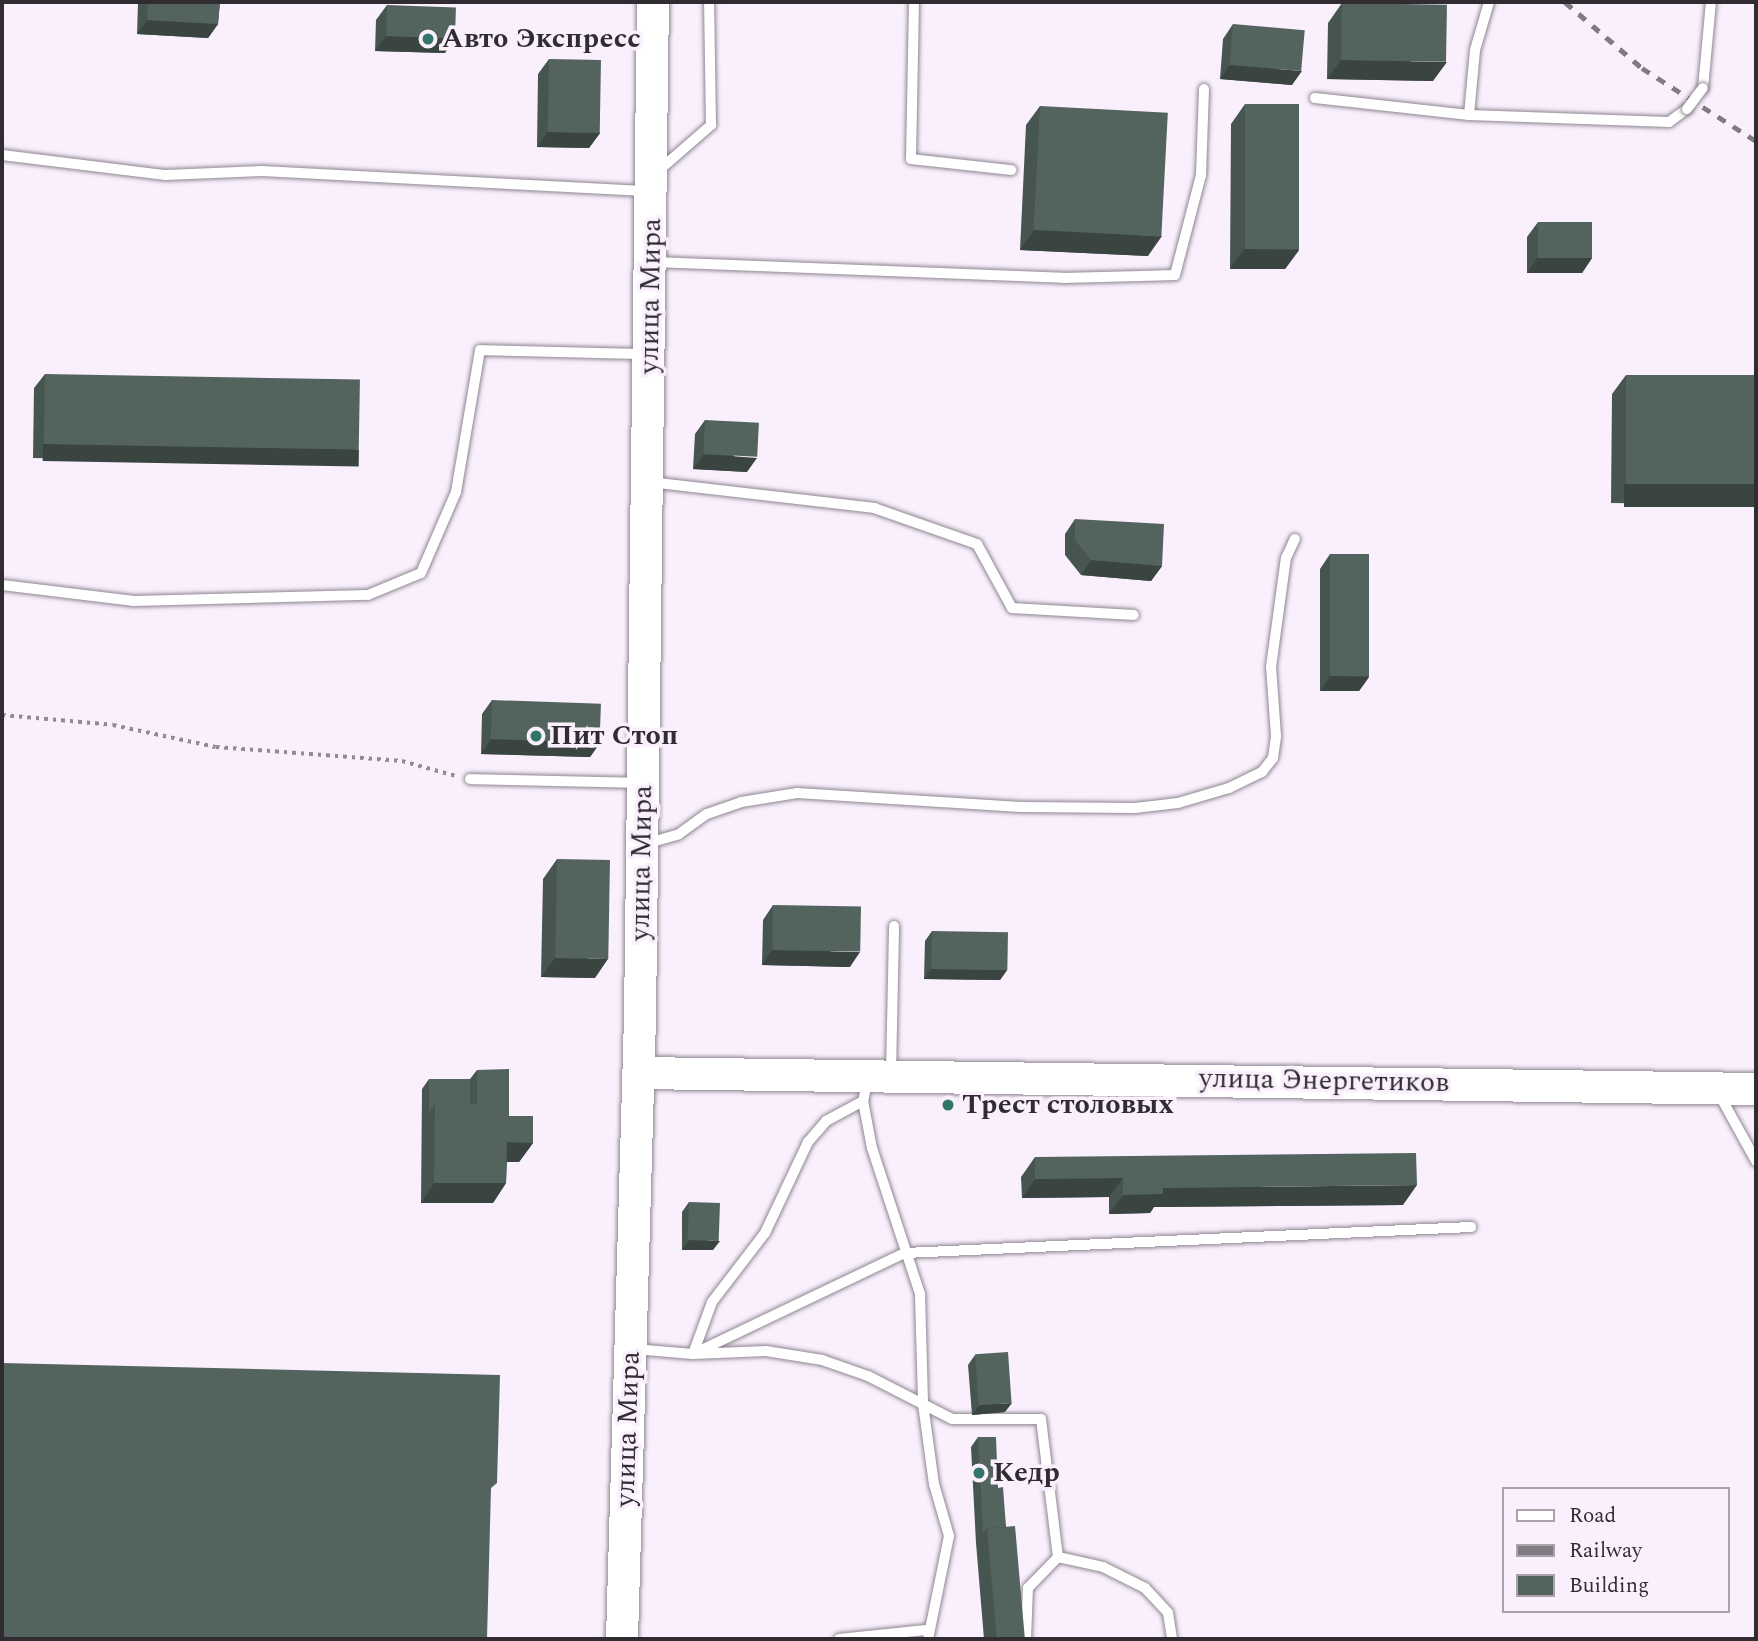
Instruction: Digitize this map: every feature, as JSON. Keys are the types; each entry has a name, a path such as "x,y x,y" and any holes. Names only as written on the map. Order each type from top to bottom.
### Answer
{"main road":[{"name":"улица Мира","path":"622,1639 639,1073 652,262 653,2"},
{"name":"улица Энергетиков","path":"639,1073 874,1084 1756,1089"}],"lane":[{"path":"2,155 166,175 262,171 652,184 711,125 709,2"},
{"path":"914,2 911,159 1011,170"},
{"path":"1469,115 1475,50 1489,2"},
{"path":"1315,98 1469,115 1669,122 1686,109 1703,88 1711,2"},
{"path":"652,262 1063,278 1175,275 1201,175 1204,89"},
{"path":"2,585 134,601 368,595 421,573 456,492 480,350 650,354"},
{"path":"647,482 874,508 977,544 1012,608 1134,615"},
{"path":"642,845 679,834 707,814 741,802 797,793 1021,807 1135,808 1178,803 1229,788 1262,772 1273,758 1276,736 1271,667 1286,558 1295,539"},
{"path":"470,779 643,783"},
{"path":"839,1639 927,1635 948,1536 934,1484 923,1404 920,1294 872,1148 874,1084 894,926"},
{"path":"694,1354 712,1302 765,1233 807,1142 826,1121 874,1084"},
{"path":"1716,1088 1756,1161"},
{"path":"694,1354 905,1253 1471,1227"},
{"path":"631,1349 694,1354 766,1351 822,1360 952,1419 1041,1419 1058,1557"},
{"path":"1026,1639 1028,1588 1058,1557"},
{"path":"1058,1557 1103,1567 1145,1588 1168,1612 1172,1639"}],"path":[{"path":"2,715 113,726 216,747 401,761 470,779"}],"building":[{"path":"148,2 220,2 218,24 147,20"},
{"path":"1342,3 1447,5 1446,62 1341,60"},
{"path":"387,5 456,7 455,38 386,36"},
{"path":"1233,24 1305,30 1301,71 1229,65"},
{"path":"549,59 601,60 600,133 548,132"},
{"path":"1245,104 1299,104 1299,249 1245,249"},
{"path":"1040,106 1168,113 1161,237 1034,230"},
{"path":"1538,222 1592,222 1592,258 1538,258"},
{"path":"45,374 360,379 359,449 44,444"},
{"path":"1626,375 1756,375 1756,484 1626,484"},
{"path":"705,420 759,423 757,457 703,454"},
{"path":"1075,519 1164,524 1162,566 1091,560 1075,540"},
{"path":"1330,554 1369,554 1369,676 1330,676"},
{"path":"492,700 601,704 600,743 491,739"},
{"path":"557,859 610,860 608,959 555,958"},
{"path":"773,905 861,907 860,952 772,950"},
{"path":"932,931 1008,932 1007,970 931,969"},
{"path":"509,1069 509,1116 533,1116 533,1143 507,1142 506,1183 434,1183 435,1104 477,1104 477,1070"},
{"path":"429,1079 470,1079 470,1104 435,1104 429,1113"},
{"path":"1416,1153 1417,1185 1163,1188 1163,1194 1123,1195 1123,1178 1035,1179 1035,1157"},
{"path":"689,1202 720,1203 719,1241 688,1240"},
{"path":"1008,1352 1012,1403 979,1405 975,1354"},
{"path":"2,1363 500,1375 497,1483 491,1488 487,1639 2,1639"},
{"path":"978,1437 996,1437 998,1488 1003,1487 1006,1527 987,1528 983,1533"},
{"path":"1015,1526 1025,1639 997,1639 987,1528"}],"railway":[{"path":"1565,2 1642,68 1756,141"}],"place":[{"name":"Авто Экспресс","path":"428,39"},
{"name":"Пит Стоп","path":"536,736"},
{"name":"Трест столовых","path":"948,1105"},
{"name":"Кедр","path":"979,1473"}]}
